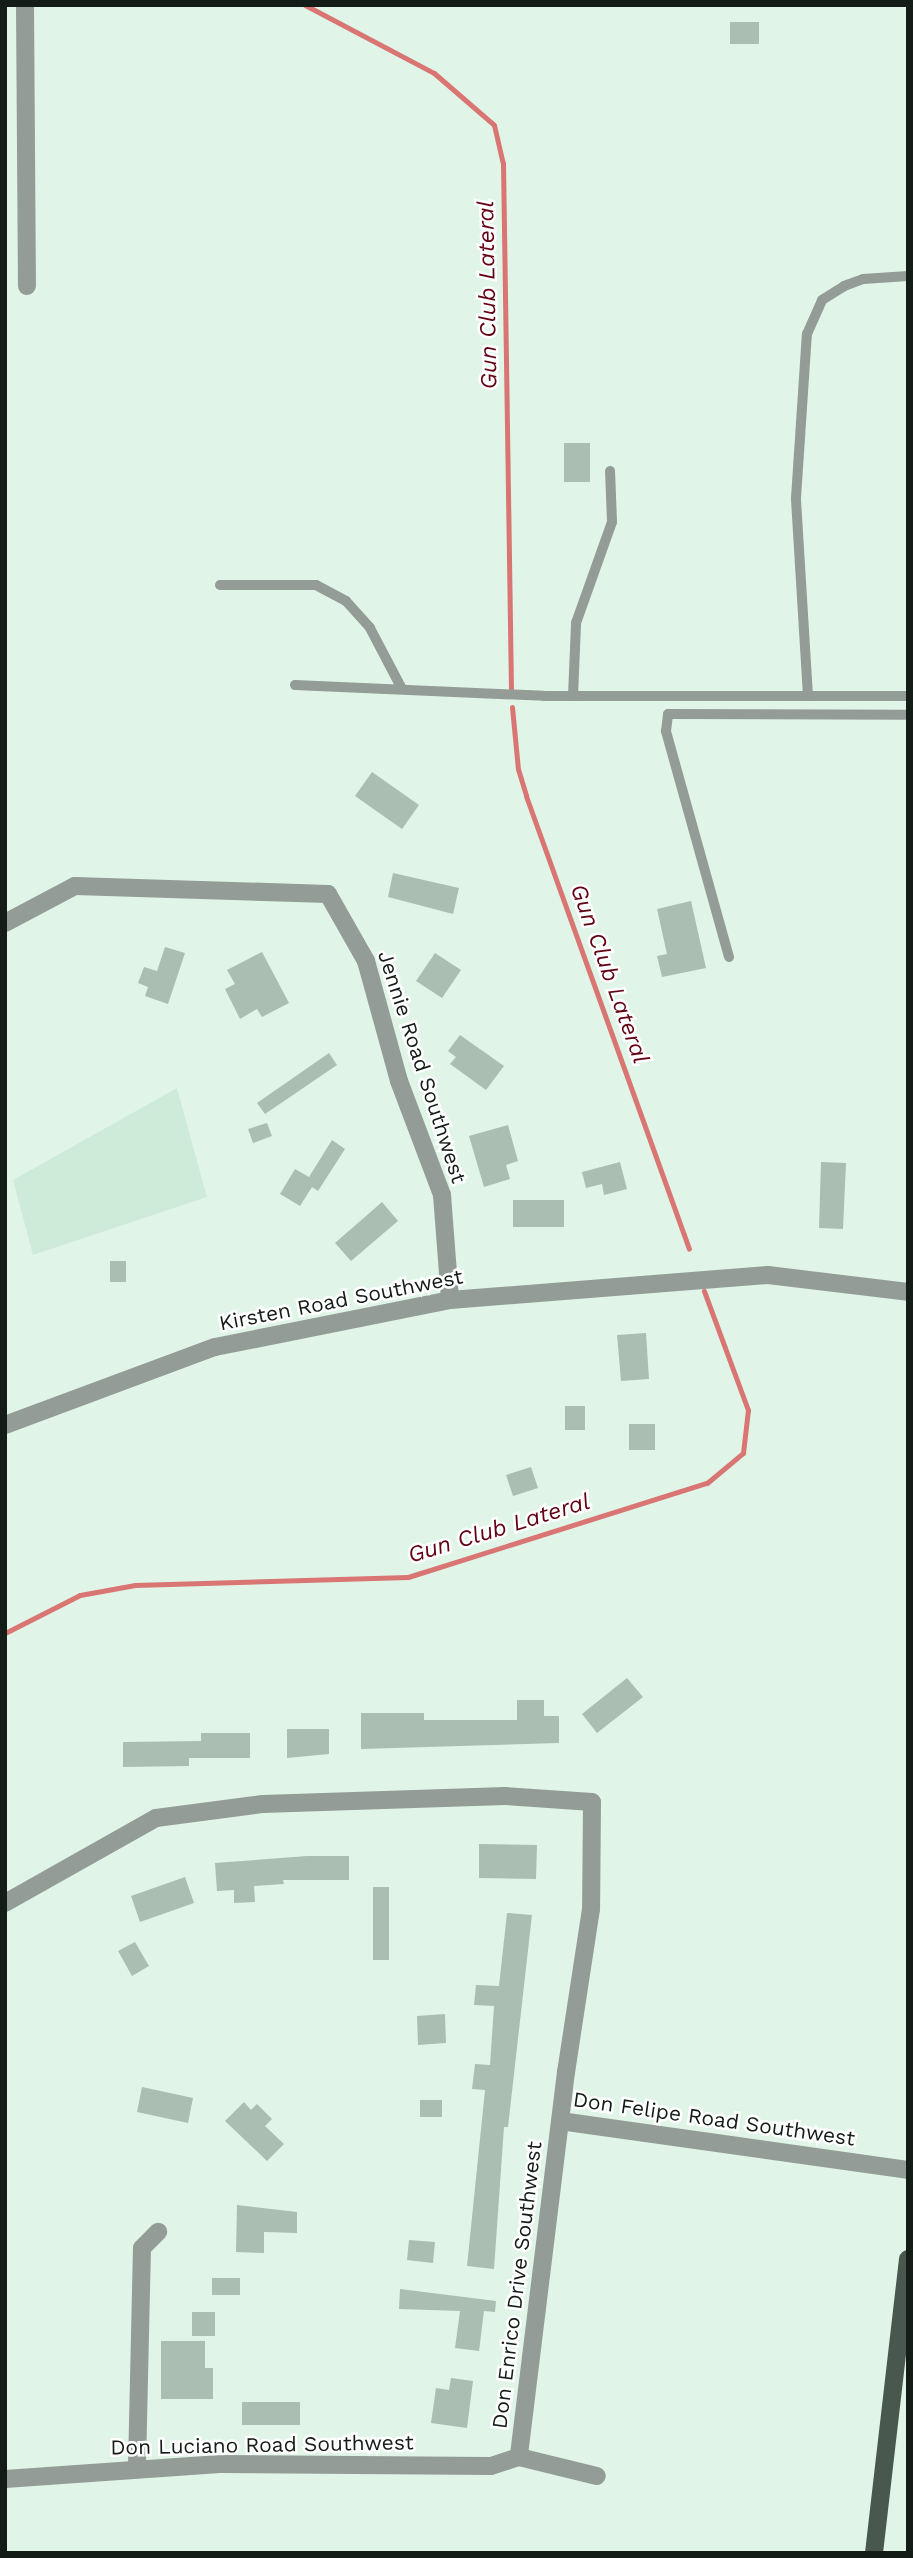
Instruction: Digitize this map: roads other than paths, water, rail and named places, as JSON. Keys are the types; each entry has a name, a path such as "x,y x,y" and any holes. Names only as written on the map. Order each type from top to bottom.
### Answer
{"main road":[{"path":"874,2553 908,2259"}],"street":[{"path":"24,5 27,286"},
{"name":"Jennie Road Southwest","path":"5,923 75,886 328,894 366,961 399,1081 442,1195 450,1300"},
{"name":"Kirsten Road Southwest","path":"5,1425 215,1347 450,1300 768,1275 908,1292"},
{"name":"Don Felipe Road Southwest","path":"5,1903 156,1818 276,1803 505,1796 592,1802 591,1909 560,2122 908,2170"},
{"name":"Don Enrico Drive Southwest","path":"560,2122 519,2457 597,2476"},
{"path":"137,2467 142,2248 158,2232"},
{"name":"Don Luciano Road Southwest","path":"5,2479 137,2467 491,2466 519,2457"}],"lane":[{"path":"808,696 796,498 807,334 822,300 844,286 863,279 908,276"},
{"path":"573,696 576,622 612,522 610,471"},
{"path":"220,585 316,585 345,601 370,628 402,689"},
{"path":"295,685 573,696 908,696"},
{"path":"729,957 666,731 668,713 908,715"}],"waterway":[{"name":"Gun Club Lateral","path":"305,5 434,73 494,125 503,163 511,690"},
{"name":"Gun Club Lateral","path":"512,707 518,769 526,796 689,1249"},
{"name":"Gun Club Lateral","path":"5,1633 80,1595 135,1585 408,1577 707,1483 743,1453 748,1410 704,1291"}]}
